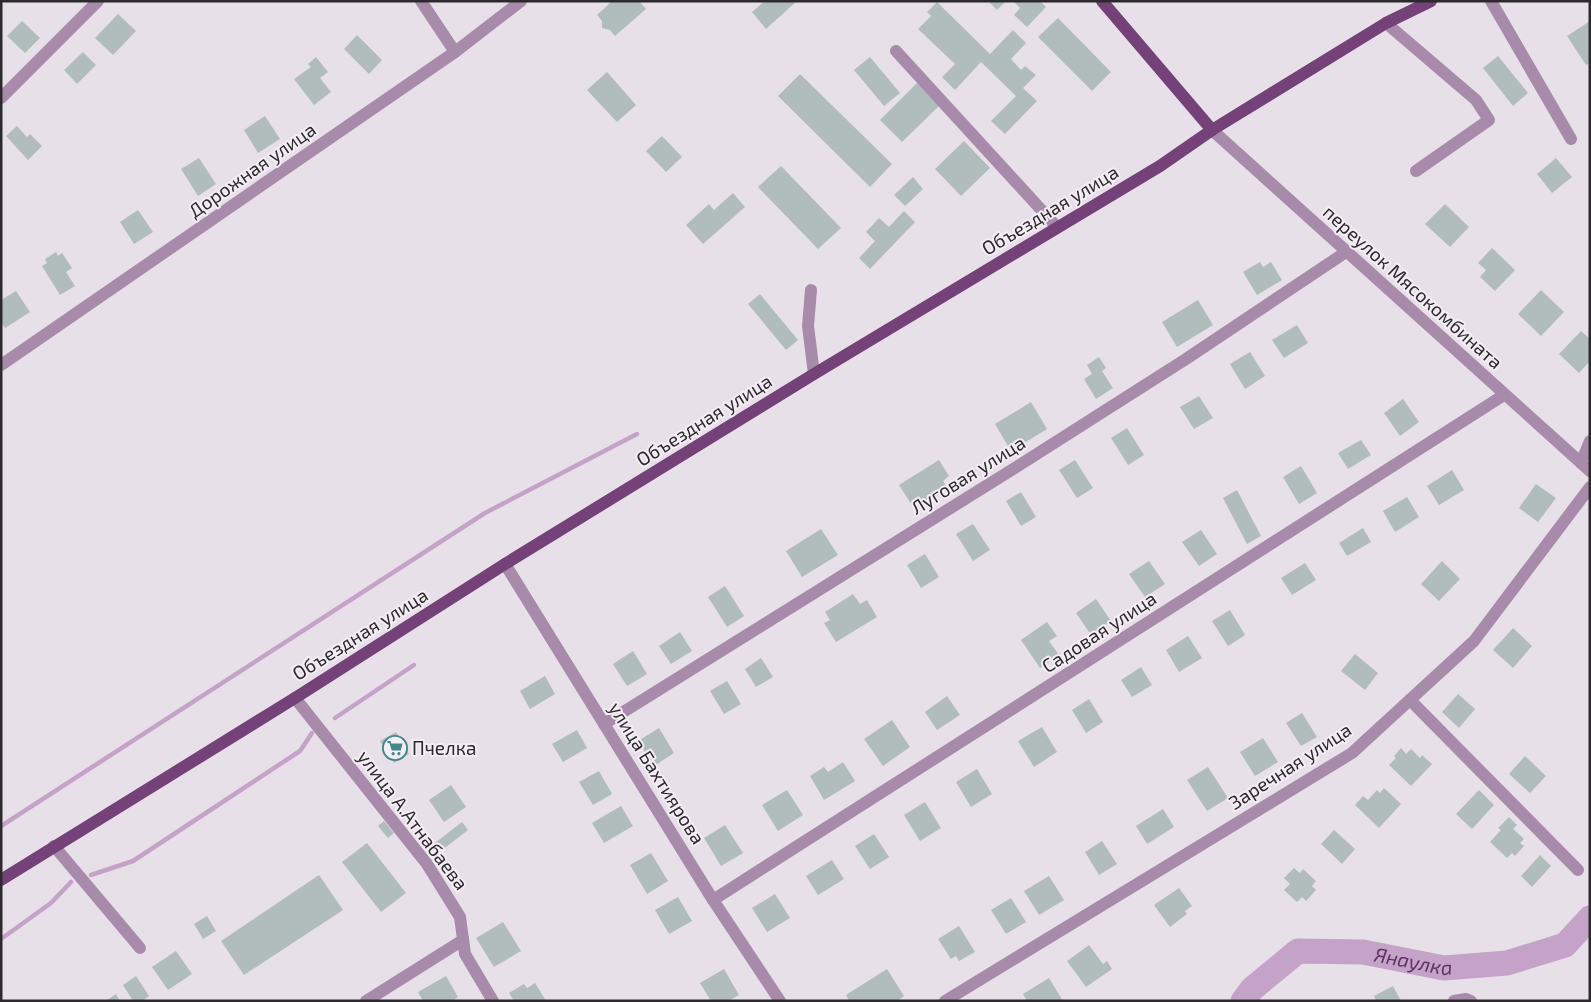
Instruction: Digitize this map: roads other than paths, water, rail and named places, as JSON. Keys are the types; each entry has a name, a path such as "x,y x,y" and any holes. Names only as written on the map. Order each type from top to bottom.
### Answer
{"main road":[{"path":"1102,1 1212,130"},
{"name":"Объездная улица","path":"1,880 295,698 505,564 814,374 1160,166 1212,130 1386,23 1432,1"}],"street":[{"path":"1,98 98,1"},
{"path":"421,1 455,52"},
{"name":"Дорожная улица","path":"1,365 455,52 521,1"},
{"path":"1491,1 1571,139"},
{"path":"1386,23 1476,100 1489,120 1416,171"},
{"path":"896,51 1057,227"},
{"name":"переулок Мясокомбината","path":"1212,130 1585,467"},
{"name":"Луговая улица","path":"604,724 1186,359 1346,252"},
{"path":"811,290 808,326 814,374"},
{"name":"Садовая улица","path":"714,900 1504,395"},
{"path":"1585,467 1590,441"},
{"name":"Заречная улица","path":"945,1001 1352,753 1474,641 1590,487"},
{"name":"улица Бахтиярова","path":"505,564 714,900 780,1001"},
{"name":"улица А.Атнабаева","path":"295,698 427,864 460,917 465,954 493,1001"},
{"path":"1410,700 1578,870"},
{"path":"54,846 140,948"},
{"path":"366,1001 463,940"},
{"path":"1454,1001 1466,999 1471,1001"}],"waterway":[{"path":"1,826 485,513 637,434"},
{"path":"335,718 414,665"},
{"path":"91,875 133,861 300,751 312,733"},
{"path":"1,939 51,903 71,882"},
{"name":"Янаулка","path":"1243,1001 1252,989 1298,951 1363,952 1444,968 1507,963 1565,945 1590,918"}],"place":[{"name":"Пчелка","path":"395,748"}]}
